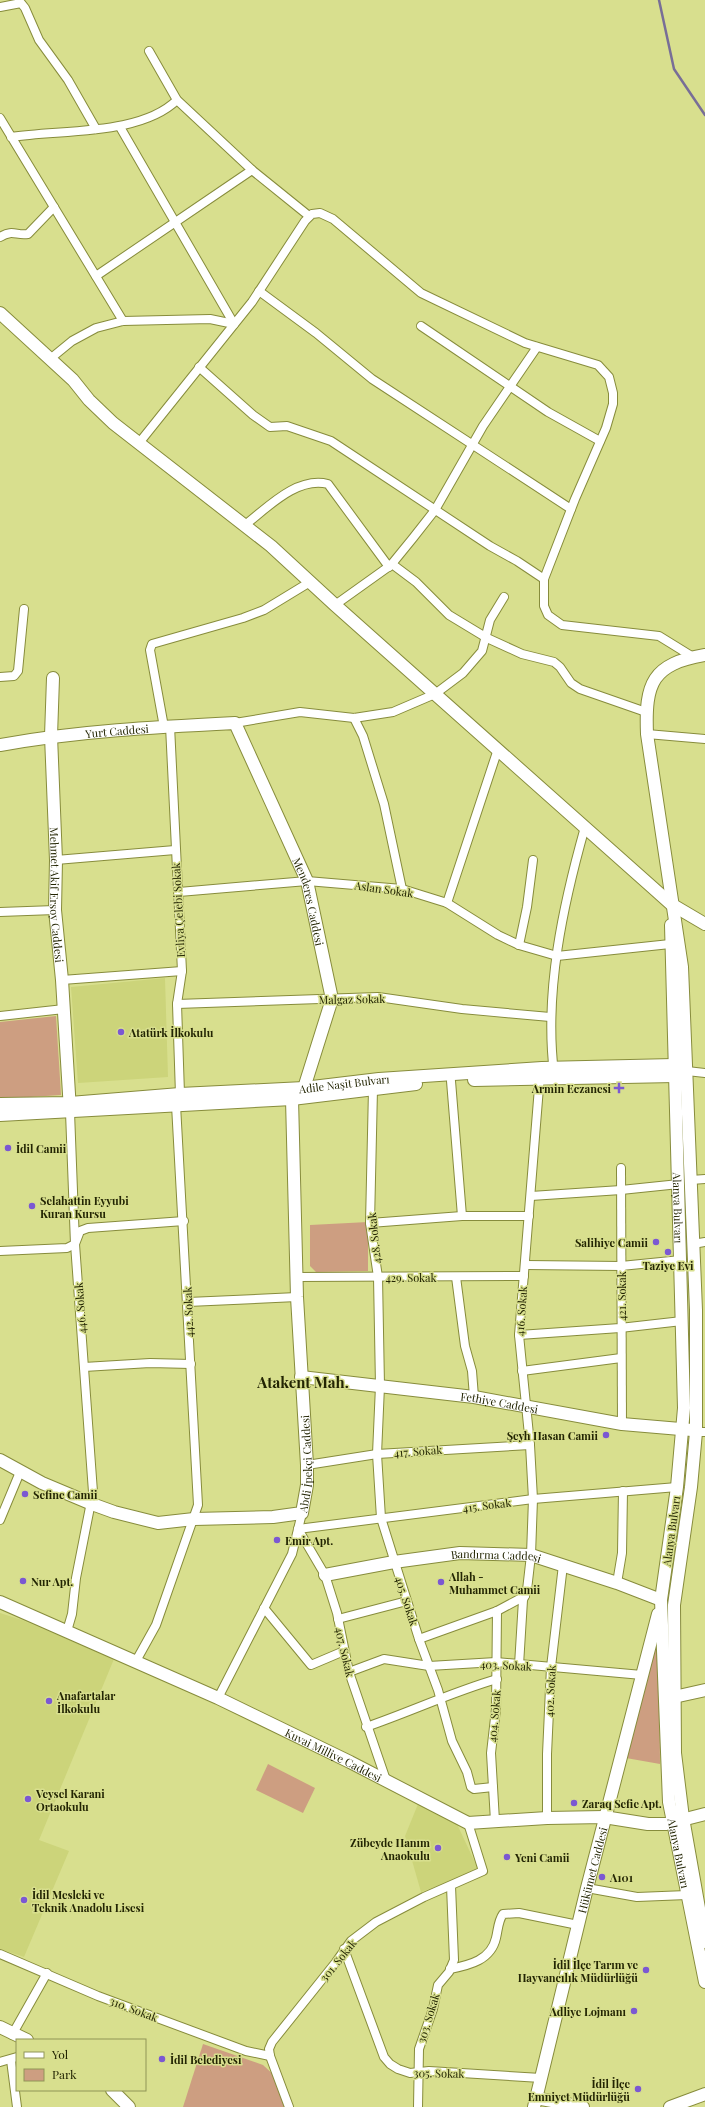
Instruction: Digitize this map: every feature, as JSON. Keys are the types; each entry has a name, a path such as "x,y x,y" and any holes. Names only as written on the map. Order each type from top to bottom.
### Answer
{"street":[{"path":"0,7 21,3 26,8 39,40 68,80 96,129"},
{"path":"149,51 177,100 252,170 309,216"},
{"path":"11,137 37,133 120,127 170,107 177,100"},
{"path":"0,118 123,321"},
{"path":"120,127 234,324"},
{"path":"96,276 252,170"},
{"path":"0,238 13,232 24,235 28,234 54,207"},
{"path":"139,443 234,324 309,216 320,213 333,219 421,293 525,343 598,365 609,376 613,392 613,404 600,442 571,509 544,579 544,606 548,615 562,625 658,636 699,656"},
{"path":"259,290 316,333 372,379 571,509"},
{"path":"0,313 73,380 89,400 139,443 271,546 335,605 672,904 705,924"},
{"path":"50,359 72,341 96,328 123,321 210,319 234,324"},
{"path":"421,326 512,386 548,412 600,442"},
{"path":"335,605 390,565 435,510 483,426 512,386 537,347"},
{"path":"199,367 253,415 270,427 287,426 331,441 435,510 544,579"},
{"path":"245,525 286,493 306,484 320,482 328,484 390,565 416,582 449,615 487,638 522,654 554,662 560,666 571,683 580,689 600,698 646,712"},
{"name":"Evliya Çelebi Sokak","path":"178,1100 177,1004 182,971 179,892 167,726 150,650 152,644 243,618 264,610 310,582"},
{"path":"235,723 300,712 354,718 393,712 435,694 463,673 482,651 487,638 490,620 504,597"},
{"path":"0,677 14,676 18,671 24,609"},
{"path":"672,904 647,734 646,712 650,688 657,676 665,668 676,662 699,656"},
{"name":"Mehmet Akif Ersoy Caddesi","path":"53,678 51,736 56,860 55,910 62,980 70,1108"},
{"path":"354,718 363,736 384,804 402,889"},
{"name":"Yurt Caddesi","path":"0,745 51,736 167,726 235,723"},
{"name":"Menderes Caddesi","path":"235,723 307,881 332,999 304,1088"},
{"path":"647,734 705,739"},
{"path":"447,903 498,749"},
{"name":"416. Sokak","path":"519,1665 523,1600 525,1596 530,1555 533,1499 530,1444 525,1407 519,1335 531,1196 547,1073 551,1056 550,1018 557,956 570,880 585,827"},
{"path":"56,860 175,850"},
{"path":"519,945 528,907 533,860"},
{"name":"Aslan Sokak","path":"179,892 307,881 402,889 447,903 498,935 519,945 557,956 670,944"},
{"name":"Alanya Bulvarı","path":"672,904 670,944 679,1184 684,1428 661,1600 669,1802 677,1820 705,1942"},
{"name":"Alanya Bulvarı","path":"672,904 682,967 691,1180 699,1243 696,1310 701,1432 691,1487 674,1605 674,1696 677,1820 687,1895 705,1982"},
{"path":"0,912 55,910"},
{"path":"62,980 182,971"},
{"name":"Malgaz Sokak","path":"177,1004 378,997 462,1009 550,1018"},
{"path":"0,1016 64,1009"},
{"path":"687,1071 705,1073"},
{"name":"Adile Naşit Bulvarı","path":"0,1115 178,1100 379,1079 547,1073 687,1071"},
{"name":"Adile Naşit Bulvarı","path":"178,1100 292,1099 451,1081 547,1073"},
{"path":"451,1081 462,1216"},
{"name":"428. Sokak","path":"373,1089 370,1222 378,1277 380,1386"},
{"name":"Abdi İpekçi Caddesi","path":"0,1460 20,1472 92,1504 114,1512 158,1523 194,1519 273,1517 302,1513 307,1485 297,1297 292,1099"},
{"name":"442. Sokak","path":"136,1661 156,1625 198,1505 178,1100"},
{"name":"Adile Naşit Bulvarı","path":"0,1104 70,1108"},
{"name":"446. Sokak","path":"67,1631 72,1614 87,1516 92,1504 93,1492 75,1244 70,1108"},
{"name":"421. Sokak","path":"621,1168 620,1328 622,1424"},
{"path":"691,1180 705,1179"},
{"path":"531,1196 621,1190 679,1184"},
{"path":"370,1222 462,1216 529,1216"},
{"path":"0,1251 68,1248 75,1244 80,1231 88,1228 184,1221"},
{"path":"526,1265 621,1266 681,1260"},
{"name":"429. Sokak","path":"297,1277 524,1276"},
{"path":"456,1277 465,1346 472,1371 474,1398"},
{"path":"188,1302 297,1297"},
{"path":"519,1335 620,1328 682,1321"},
{"path":"522,1371 621,1358"},
{"path":"84,1367 150,1363 191,1364"},
{"name":"Fethiye Caddesi","path":"301,1376 474,1398 622,1424 684,1428 701,1432"},
{"name":"405. Sokak","path":"380,1386 377,1454 381,1518 452,1740 467,1772 471,1787 474,1789 493,1786"},
{"name":"417. Sokak","path":"306,1465 377,1454 530,1444"},
{"path":"0,1520 20,1472"},
{"name":"415. Sokak","path":"298,1529 533,1499 677,1487"},
{"path":"617,1583 622,1553 623,1491"},
{"path":"218,1698 292,1554 302,1513"},
{"name":"407. Sokak","path":"298,1529 326,1575 338,1619 349,1672 366,1727 386,1780"},
{"name":"Bandırma Caddesi","path":"326,1575 394,1562 460,1553 530,1555 617,1583 661,1600"},
{"name":"402. Sokak","path":"547,1818 547,1754 551,1667 563,1565"},
{"path":"419,1639 498,1611 525,1596"},
{"path":"661,1600 674,1605"},
{"name":"Hükümet Caddesi","path":"535,2102 586,1888 661,1600"},
{"path":"338,1619 407,1601"},
{"name":"Kuvai Milliye Caddesi","path":"0,1602 218,1698 386,1780 468,1823"},
{"path":"264,1608 311,1665 344,1651"},
{"name":"404. Sokak","path":"495,1821 491,1753 497,1679 496,1662 498,1611"},
{"name":"403. Sokak","path":"349,1672 384,1660 429,1666 496,1662 642,1675"},
{"path":"366,1727 497,1679"},
{"path":"674,1696 705,1690"},
{"path":"468,1823 547,1818 604,1817 648,1824 705,1814"},
{"name":"301. Sokak","path":"270,2056 269,2049 272,2042 351,1941 376,1922 424,1897 483,1871 468,1823"},
{"name":"303. Sokak","path":"418,2107 417,2072 419,2049 433,2009 438,1985 450,1969 454,1960 451,1886"},
{"path":"586,1888 637,1898 687,1895"},
{"path":"450,1969 462,1967 486,1956 492,1950 503,1914 519,1913 578,1925"},
{"name":"305. Sokak","path":"344,1949 384,2057 390,2064 398,2069 410,2073 429,2071 541,2078"},
{"name":"310. Sokak","path":"0,1954 98,1996 246,2051 270,2056"},
{"path":"12,2034 47,1973"},
{"path":"0,2027 24,2039"},
{"path":"270,2056 289,2107"},
{"path":"0,2062 14,2058 16,2091"},
{"path":"16,2091 17,2107"},
{"path":"113,2091 129,2107"},
{"path":"670,2107 705,2094"},
{"path":"535,2102 583,2107"}],"shaded area":[{"name":"Atatürk İlkokulu","path":"165,978 168,1077 78,1083 71,987"},
{"path":"0,1613 22,1620 114,1659 39,1840 69,1851 24,1957 0,1949"},
{"name":"Zübeyde Hanım Anaokulu","path":"418,1804 456,1822 479,1871 421,1892 405,1836"}],"green space":[{"path":"56,1016 61,1095 0,1099 0,1022"},
{"path":"368,1222 368,1271 316,1272 310,1266 310,1225"},
{"path":"659,1647 660,1764 626,1758 654,1648"},
{"path":"268,1764 315,1788 303,1813 256,1790"},
{"path":"203,2044 263,2065 276,2077 284,2107 183,2107"}],"waterway":[{"path":"659,0 674,69 705,115"}],"place":[{"name":"Atatürk İlkokulu","path":"121,1032"},
{"name":"Armin Eczanesi","path":"619,1088"},
{"name":"İdil Camii","path":"8,1148"},
{"name":"Selahattin Eyyubi Kuran Kursu","path":"32,1206"},
{"name":"Salihiye Camii","path":"656,1242"},
{"name":"Taziye Evi","path":"668,1252"},
{"name":"Şeyh Hasan Camii","path":"606,1435"},
{"name":"Sefine Camii","path":"25,1494"},
{"name":"Emir Apt.","path":"277,1540"},
{"name":"Nur Apt.","path":"23,1581"},
{"name":"Allah - Muhammet Camii","path":"441,1582"},
{"name":"Anafartalar İlkokulu","path":"49,1701"},
{"name":"Veysel Karani Ortaokulu","path":"28,1799"},
{"name":"Zaraq Sefie Apt.","path":"574,1803"},
{"name":"Zübeyde Hanım Anaokulu","path":"438,1848"},
{"name":"Yeni Camii","path":"507,1857"},
{"name":"A101","path":"602,1877"},
{"name":"İdil Mesleki ve Teknik Anadolu Lisesi","path":"24,1900"},
{"name":"İdil İlçe Tarım ve Hayvancılık Müdürlüğü","path":"646,1970"},
{"name":"Adliye Lojmanı","path":"634,2011"},
{"name":"İdil Belediyesi","path":"162,2059"},
{"name":"İdil İlçe Emniyet Müdürlüğü","path":"638,2089"}],"district":[{"name":"Atakent Mah.","path":"303,1382"}]}
